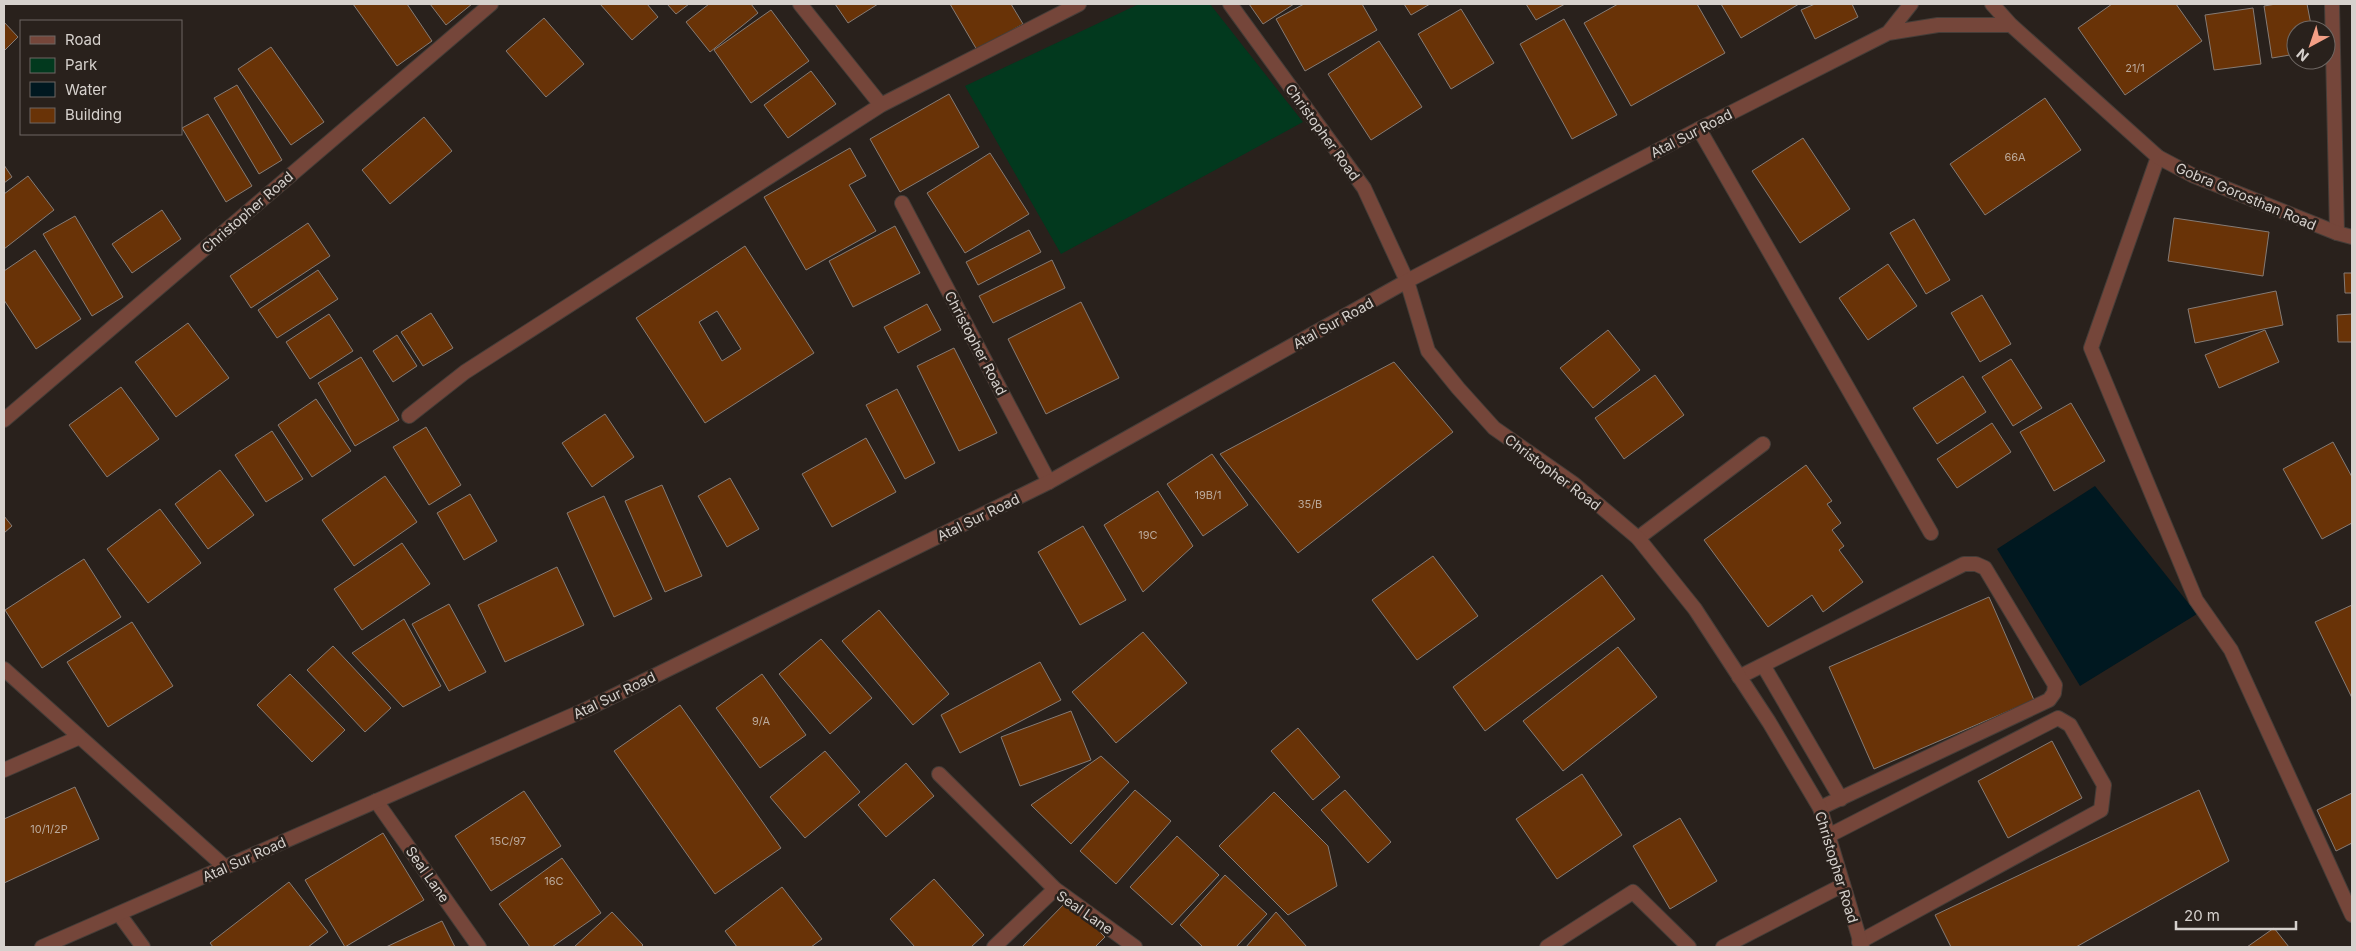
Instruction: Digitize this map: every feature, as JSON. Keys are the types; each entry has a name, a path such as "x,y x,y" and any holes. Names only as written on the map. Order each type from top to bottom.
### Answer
{"street":[{"name":"Christopher Road","path":"6,414 491,4"},
{"path":"800,4 881,105"},
{"path":"409,416 465,372 881,105 1079,4"},
{"name":"Christopher Road","path":"1230,4 1364,188 1407,281 1428,351 1494,428 1574,484 1638,538 1695,609 1769,722 1820,808 1860,945"},
{"path":"1888,34 1911,4"},
{"path":"1992,4 2011,25"},
{"path":"2332,4 2337,233"},
{"path":"1888,34 1938,25 2011,25"},
{"name":"Gobra Gorosthan Road","path":"2011,25 2158,157 2192,175 2337,233 2352,237"},
{"name":"Atal Sur Road","path":"42,947 587,708 1049,482 1407,281 1699,129 1888,34"},
{"path":"1699,129 1931,533"},
{"path":"2158,157 2090,348 2196,600 2231,650 2352,915"},
{"name":"Christopher Road","path":"902,203 1049,482"},
{"path":"1638,538 1763,444"},
{"path":"1739,677 1964,564 1976,564 1985,568 2054,685 2054,692 2049,700 1820,808"},
{"path":"1763,665 1841,799"},
{"path":"4,669 225,867"},
{"path":"1828,836 2058,718 2070,725 2104,785 2101,810 1860,945"},
{"path":"4,770 80,737"},
{"path":"939,774 1055,889"},
{"name":"Seal Lane","path":"376,800 479,947"},
{"path":"1723,947 1843,885"},
{"name":"Seal Lane","path":"994,947 1055,889 1135,947"},
{"path":"1547,947 1633,892 1688,947"},
{"path":"119,914 143,947"}],"green space":[{"path":"1139,4 1210,4 1303,122 1061,254 965,86"}],"water":[{"path":"2095,486 2197,614 2080,686 1997,549"}],"building":[{"path":"353,4 407,4 432,41 397,66"},
{"path":"430,4 472,4 446,25"},
{"path":"600,4 647,4 658,17 632,40"},
{"path":"667,4 689,4 676,14"},
{"path":"709,4 751,4 758,13 710,52 686,22"},
{"path":"835,4 878,4 848,23"},
{"path":"950,4 1011,4 1023,24 977,50"},
{"path":"1249,4 1294,4 1263,24"},
{"path":"1304,4 1362,4 1377,30 1305,71 1276,19"},
{"path":"1404,4 1430,4 1411,15"},
{"path":"1526,4 1565,4 1536,20"},
{"path":"1618,4 1697,4 1725,53 1631,106 1584,23"},
{"path":"1721,4 1799,4 1741,38"},
{"path":"1815,4 1852,4 1858,17 1815,39 1801,10"},
{"path":"2112,4 2176,4 2202,41 2125,95 2078,28"},
{"path":"2307,4 2310,20 2286,20 2286,56 2272,58 2264,6"},
{"path":"2253,8 2261,64 2214,70 2205,15"},
{"path":"1461,9 1494,63 1451,89 1418,34"},
{"path":"771,10 809,61 751,103 714,50"},
{"path":"544,18 584,64 546,97 506,51"},
{"path":"1564,19 1617,115 1572,139 1520,44"},
{"path":"4,22 18,37 4,51"},
{"path":"1379,41 1422,107 1371,140 1328,74"},
{"path":"271,47 324,122 291,145 238,69"},
{"path":"811,71 836,104 788,138 764,105"},
{"path":"237,85 282,160 259,174 214,98"},
{"path":"949,94 979,147 900,192 870,139"},
{"path":"2045,98 2081,150 1985,215 1950,164"},
{"path":"208,114 252,186 226,202 182,128"},
{"path":"424,117 452,151 390,204 362,170"},
{"path":"1803,138 1850,209 1800,243 1752,171"},
{"path":"850,148 866,176 849,185 876,231 806,270 764,197"},
{"path":"990,153 1029,214 965,253 927,193"},
{"path":"4,165 12,177 4,183"},
{"path":"28,176 54,210 4,249 4,194"},
{"path":"162,210 181,239 132,273 112,244"},
{"path":"75,216 123,297 92,316 43,234"},
{"path":"2174,218 2269,232 2263,276 2168,261"},
{"path":"1914,219 1950,280 1926,294 1890,233"},
{"path":"308,223 330,256 251,308 230,276"},
{"path":"895,226 920,273 853,307 829,261"},
{"path":"1029,230 1041,252 978,285 966,262"},
{"path":"745,246 814,353 705,423 636,318","holes":["717,311 741,349 722,361 699,322"]},
{"path":"35,250 81,319 36,349 4,300 4,271"},
{"path":"1052,260 1065,288 993,323 979,296"},
{"path":"1888,264 1917,306 1868,340 1839,298"},
{"path":"318,270 338,299 277,338 258,310"},
{"path":"2344,273 2352,273 2352,293 2345,293"},
{"path":"2276,291 2283,325 2195,343 2188,309"},
{"path":"1982,295 2011,344 1980,362 1951,313"},
{"path":"1081,302 1119,378 1046,414 1008,339"},
{"path":"927,304 941,330 898,353 884,327"},
{"path":"431,313 453,348 423,366 401,332"},
{"path":"329,314 353,351 310,379 286,342"},
{"path":"2352,314 2352,342 2338,342 2337,315"},
{"path":"188,323 229,378 176,417 135,362"},
{"path":"1608,330 1640,370 1593,408 1560,368"},
{"path":"2265,330 2279,362 2219,388 2205,355"},
{"path":"397,335 417,366 393,382 373,351"},
{"path":"954,348 997,433 959,451 917,366"},
{"path":"361,357 399,420 355,446 318,383"},
{"path":"2011,359 2042,408 2013,426 1982,377"},
{"path":"1394,362 1453,432 1298,553 1220,454"},
{"path":"1655,375 1684,415 1624,459 1595,418"},
{"path":"1963,376 1986,412 1937,444 1913,408"},
{"path":"121,387 159,439 107,477 69,425"},
{"path":"897,389 935,463 905,479 866,405"},
{"path":"316,399 351,451 312,477 278,425"},
{"path":"2071,403 2105,461 2054,491 2020,432"},
{"path":"605,414 634,457 592,487 562,443"},
{"path":"1992,423 2011,452 1957,488 1937,459"},
{"path":"426,427 461,485 429,505 393,447"},
{"path":"272,431 303,479 266,502 235,455"},
{"path":"866,438 896,492 832,527 802,474"},
{"path":"2333,442 2352,477 2352,523 2322,539 2283,469"},
{"path":"1212,454 1248,505 1203,536 1167,484"},
{"path":"1806,465 1832,501 1827,504 1841,523 1832,530 1844,546 1839,550 1863,582 1823,612 1812,595 1768,627 1704,540"},
{"path":"220,470 254,515 208,549 175,504"},
{"path":"385,476 417,522 354,566 322,520"},
{"path":"730,478 759,529 727,547 698,496"},
{"path":"662,485 702,576 665,592 625,501"},
{"path":"1158,491 1193,546 1143,592 1104,525"},
{"path":"470,494 497,541 464,560 437,513"},
{"path":"604,496 652,599 614,617 567,513"},
{"path":"160,509 201,563 148,603 107,549"},
{"path":"4,516 12,526 4,533"},
{"path":"1083,526 1126,600 1080,625 1038,552"},
{"path":"402,543 430,584 362,630 334,589"},
{"path":"1433,556 1478,616 1417,660 1372,600"},
{"path":"84,559 121,617 42,668 5,610"},
{"path":"557,567 584,625 505,662 478,605"},
{"path":"1602,575 1635,619 1485,731 1453,687"},
{"path":"1989,597 2034,700 1874,769 1829,667"},
{"path":"449,604 486,672 449,691 412,624"},
{"path":"2352,605 2352,698 2315,622"},
{"path":"879,610 949,694 913,725 842,641"},
{"path":"404,619 441,686 403,707 352,653"},
{"path":"132,622 173,686 108,727 67,662"},
{"path":"1143,632 1187,683 1116,743 1072,692"},
{"path":"821,639 872,698 830,734 779,674"},
{"path":"333,646 391,708 365,732 307,670"},
{"path":"1618,647 1657,697 1563,771 1523,721"},
{"path":"1040,662 1061,700 960,753 941,715"},
{"path":"290,674 345,730 312,762 257,705"},
{"path":"762,674 806,735 760,768 716,708"},
{"path":"680,705 781,848 715,894 614,751"},
{"path":"1071,711 1091,760 1020,786 1001,737"},
{"path":"1298,728 1340,777 1313,800 1271,751"},
{"path":"2052,741 2082,798 2008,838 1978,781"},
{"path":"825,751 860,792 805,838 770,797"},
{"path":"1101,756 1129,782 1071,844 1031,805"},
{"path":"906,763 934,796 886,837 858,805"},
{"path":"1582,774 1622,835 1557,879 1516,819"},
{"path":"75,787 99,839 4,883 4,819"},
{"path":"1135,790 1171,821 1116,884 1080,851"},
{"path":"1345,790 1391,842 1368,863 1321,810"},
{"path":"2199,790 2229,861 2076,947 1951,947 1935,915"},
{"path":"524,791 561,846 491,891 455,836"},
{"path":"1274,792 1328,846 1337,886 1288,915 1219,846"},
{"path":"2352,793 2352,843 2336,851 2317,810"},
{"path":"1680,818 1717,881 1670,909 1633,846"},
{"path":"383,833 424,900 345,947 305,880"},
{"path":"1177,836 1219,875 1172,925 1130,887"},
{"path":"562,858 601,913 552,947 530,947 499,904"},
{"path":"1225,875 1267,914 1236,947 1203,947 1180,925"},
{"path":"934,879 984,935 971,947 915,947 890,919"},
{"path":"289,882 328,932 308,947 213,947 210,943"},
{"path":"782,887 822,939 811,947 737,947 725,931"},
{"path":"1068,900 1105,937 1095,947 1022,947"},
{"path":"612,912 643,945 641,947 574,947"},
{"path":"1276,912 1307,947 1246,947"},
{"path":"442,921 455,947 386,947"},
{"path":"2274,928 2289,947 2247,947"}]}
